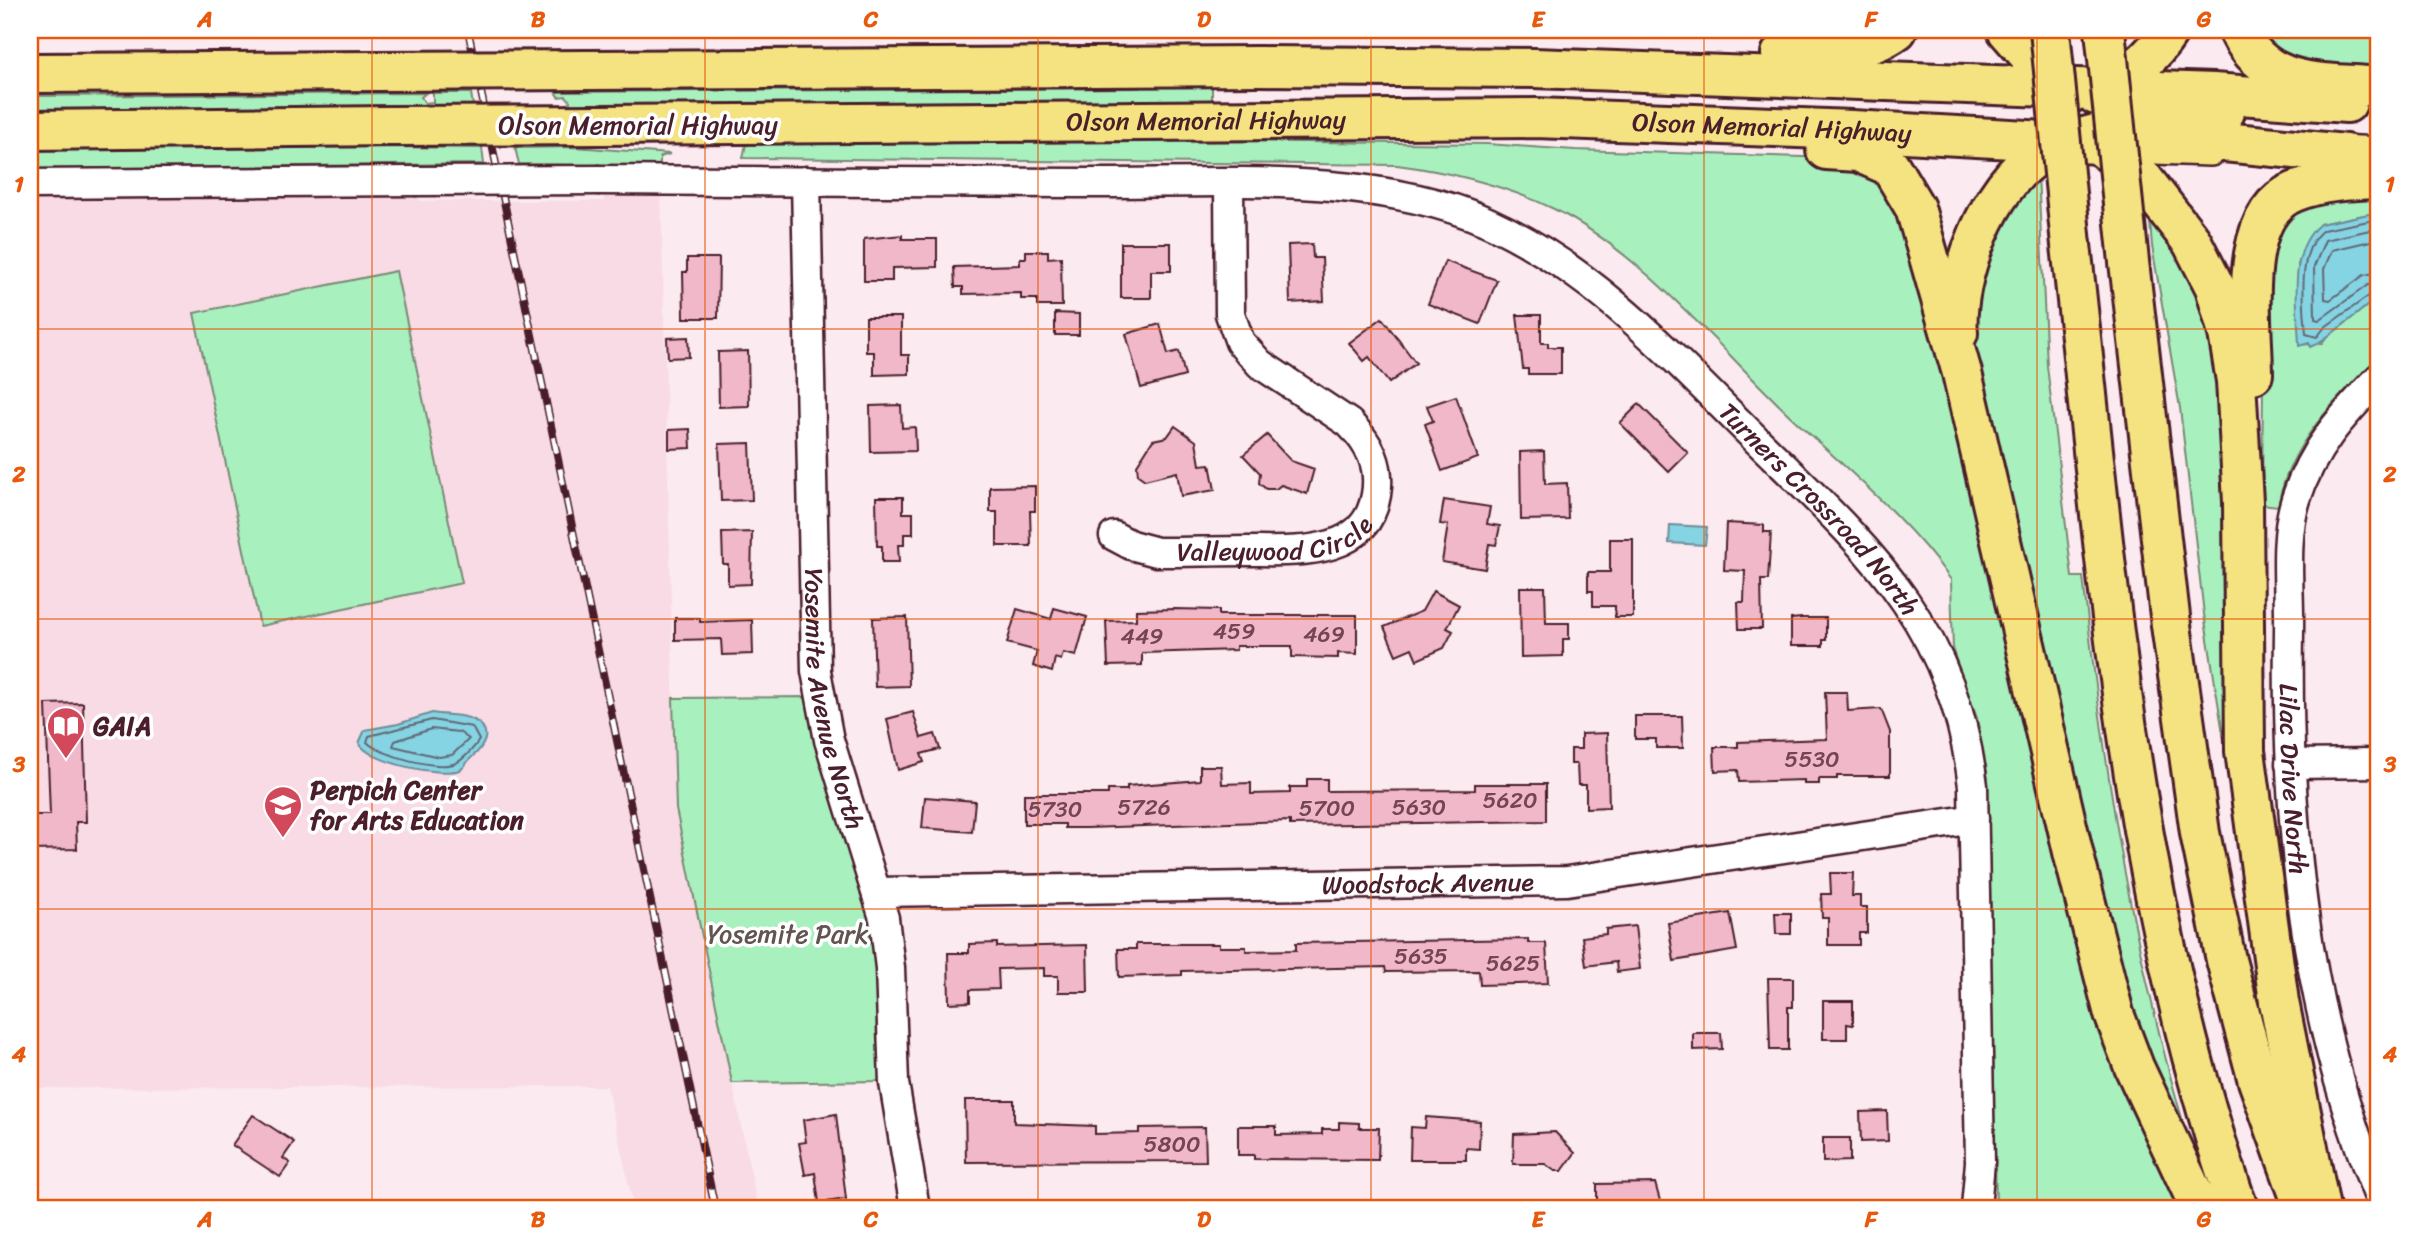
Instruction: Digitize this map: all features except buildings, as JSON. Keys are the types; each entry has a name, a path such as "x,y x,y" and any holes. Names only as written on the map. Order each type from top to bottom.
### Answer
{"highway":[{"path":"1534,68 1707,55 1802,54 1884,40 1897,30"},
{"path":"2007,30 2080,117 2155,194 2192,242 2215,286 2228,333 2236,380 2243,502 2245,751 2279,1002 2320,1208"},
{"path":"2049,30 2113,624 2142,832 2177,1003 2217,1147 2238,1208"},
{"path":"2105,30 2171,625 2200,833 2226,960 2258,1081 2304,1208"},
{"path":"1962,373 1957,324 1959,298 1971,252 1987,215 2026,163 2149,56 2170,30"},
{"path":"2238,30 2255,57 2277,74 2369,98"},
{"name":"Olson Memorial Highway","path":"30,73 1259,66 1534,68 1854,78 2080,117"},
{"name":"Olson Memorial Highway","path":"30,130 1536,118 1852,130 2080,117 2213,93 2369,98"},
{"path":"2080,117 2151,122 2213,113 2369,98"},
{"path":"1536,118 1704,142 1858,152 1877,158 1890,166 1901,180 1915,208 1962,373 2114,1014 2134,1067 2200,1208"},
{"path":"2151,122 2214,141 2362,154"},
{"path":"2243,502 2253,393 2255,242 2263,218 2292,192 2342,181 2379,179"}],"main road":[{"name":"Olson Memorial Highway","path":"2080,117 2362,154"}],"street":[{"name":"Turners Crossroad North","path":"30,184 600,180 1229,184 1394,194 1484,220 1522,239 1601,290 1856,537 1900,589 1934,648 1958,709 1969,751 1974,819 1980,1162 1976,1208"},
{"name":"Yosemite Avenue North","path":"806,181 816,671 829,740 877,892 889,946 894,1083 915,1208"},
{"name":"Valleywood Circle","path":"1114,536 1131,545 1157,552 1321,549 1351,536 1370,513 1375,501 1374,458 1360,433 1260,364 1247,352 1233,329 1229,184"},
{"name":"Lilac Drive North","path":"2379,379 2323,440 2295,503 2290,545 2290,764 2296,856 2320,1012 2347,1116 2379,1197"},
{"path":"2290,764 2379,763"},
{"name":"Woodstock Avenue","path":"877,892 1567,881 1974,819"},
{"name":"Turners Crossroad North","path":"1980,1162 1986,1208"}],"shaded area":[{"name":"Perpich Center for Arts Education","path":"603,194 661,194 676,809 758,1208 634,1208 607,1086 30,1088 30,198 418,196 419,201 604,201"}],"green space":[{"path":"2252,30 2379,30 2379,74 2286,65"},
{"path":"1140,79 1212,80 1212,102 793,109 569,105 570,101 566,96 558,97 556,92 1139,88"},
{"path":"426,93 421,97 425,103 433,102 433,93 471,93 473,106 298,113 30,115 30,96"},
{"path":"1229,141 1487,144 1575,150 1835,158 1892,189 2176,1201 2170,1208 1996,1208 1988,780 1977,718 1953,651 1951,580 1914,534 1872,491 1784,410 1675,300 1616,249 1554,209 1516,193 1437,171 1397,165 743,158 746,144"},
{"path":"574,147 670,154 660,157 660,166 519,164 515,148"},
{"path":"482,148 484,164 30,169 30,150"},
{"path":"2038,173 2047,366 2072,577 2083,577 2111,791 2136,933 2169,1072 2189,1142 2135,1041 1973,347 1972,311 1999,221"},
{"path":"2379,188 2379,212 2320,224 2304,247 2298,265 2299,345 2322,343 2329,333 2379,296 2379,356 2331,406 2303,442 2292,462 2278,506 2262,504 2264,259 2292,210"},
{"path":"2149,209 2181,253 2213,331 2222,439 2223,592 2242,853 2204,614 2180,408 2152,246"},
{"path":"396,271 462,583 260,626 194,313"},
{"name":"Yosemite Park","path":"806,697 812,728 860,879 876,941 882,1081 732,1083 676,809 673,698"}],"water":[{"path":"2379,212 2379,296 2317,344 2310,347 2309,343 2299,346 2297,281 2303,249 2310,235 2320,224"},
{"path":"1670,525 1707,527 1705,545 1669,543"},
{"path":"432,713 469,718 484,729 483,744 460,770 437,772 406,767 376,757 359,743 365,730 398,724"}],"railway":[{"path":"468,30 715,1208"}],"place":[{"name":"GAIA","path":"66,760"},
{"name":"Perpich Center for Arts Education","path":"283,839"}]}
